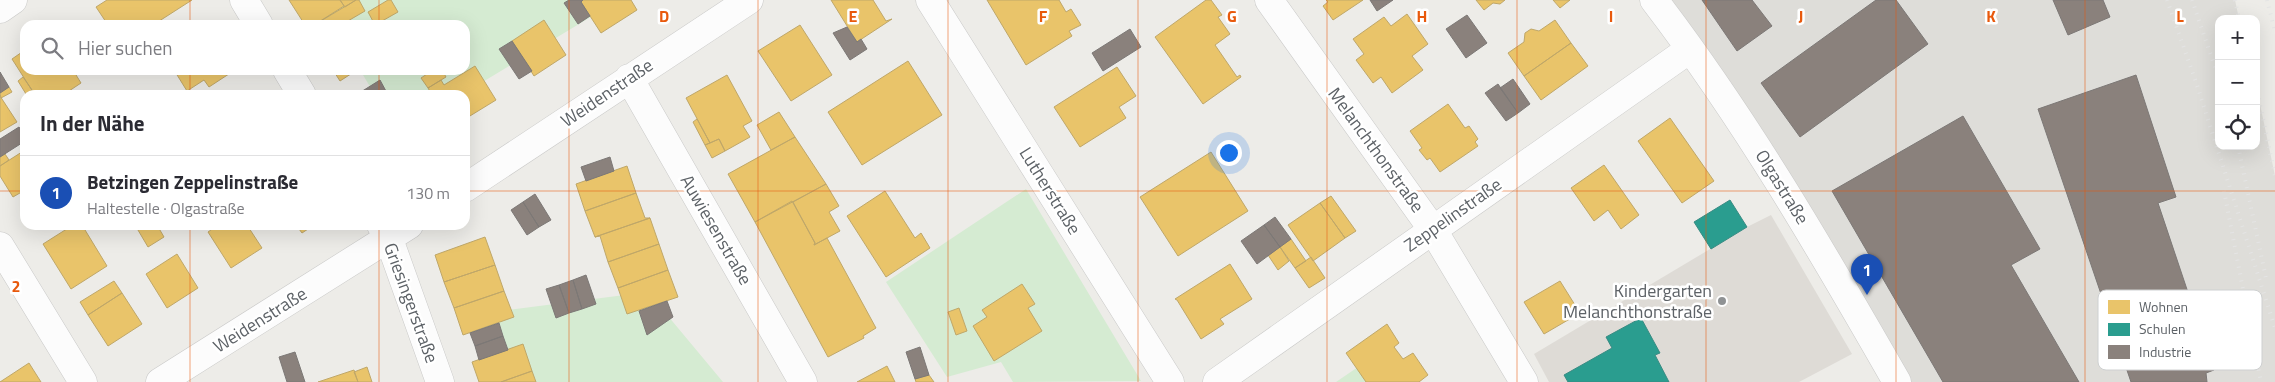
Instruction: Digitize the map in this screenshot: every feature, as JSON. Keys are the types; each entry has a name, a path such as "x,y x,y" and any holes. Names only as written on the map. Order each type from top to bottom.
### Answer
{"street":[{"path":"0,9 13,0"},
{"path":"244,0 256,20"},
{"name":"Weidenstraße","path":"470,185 749,0"},
{"name":"Lutherstraße","path":"930,0 1170,382"},
{"name":"Melanchthonstraße","path":"1269,0 1433,230 1524,382"},
{"name":"Olgastraße","path":"1654,0 1765,158 1816,240 1897,382"},
{"name":"Zeppelinstraße","path":"1217,382 1690,49"},
{"path":"290,75 299,90"},
{"name":"Auwiesenstraße","path":"629,78 803,382"},
{"name":"Weidenstraße","path":"160,382 393,230"},
{"name":"Griesingerstraße","path":"393,230 440,382"},
{"path":"0,246 83,382"}],"shaded area":[{"path":"1654,0 2235,0 2238,15 2215,15 2215,150 2260,150 2260,104 2275,176 2275,382 1897,382"},
{"name":"Kindergarten Melanchthonstraße","path":"1771,215 1852,354 1799,382 1549,382 1534,354 1747,227"}],"green space":[{"path":"619,0 469,90 372,90 363,75 470,75 470,20 328,20 315,1"},
{"path":"1026,189 1141,381 1013,382 1001,362 947,377 886,282"},
{"path":"648,292 723,382 508,382 484,313"},
{"path":"1380,352 1402,382 1336,382"}],"building: Wohnen":[{"path":"107,0 192,0 161,20 105,20 96,7"},
{"path":"289,0 340,0 344,6 322,20 302,20"},
{"path":"340,0 356,0 345,7"},
{"path":"356,0 359,0 365,11 350,20 322,20"},
{"path":"391,0 398,12 384,20 372,20 368,12"},
{"path":"583,0 631,0 637,10 601,33 581,2"},
{"path":"831,0 873,0 886,21 892,19 857,42"},
{"path":"987,0 1059,0 1066,12 1071,9 1081,25 1069,31 1072,36 1026,65"},
{"path":"1206,0 1211,0 1222,15 1218,17 1230,34 1215,45 1237,77 1240,75 1241,77 1203,104 1155,37"},
{"path":"1326,0 1363,0 1333,20 1323,6 1328,2"},
{"path":"1476,0 1505,0 1500,4 1493,3 1484,10"},
{"path":"1553,0 1570,0 1560,8"},
{"path":"1407,14 1428,44 1412,56 1423,70 1392,93 1381,77 1373,83 1356,60 1364,54 1353,39 1384,17 1391,26"},
{"path":"544,20 566,55 534,76 512,41"},
{"path":"1555,20 1571,43 1524,76 1508,53 1524,42 1525,33 1531,29 1539,31"},
{"path":"800,25 832,75 791,101 758,51"},
{"path":"1571,43 1588,66 1541,100 1524,76"},
{"path":"20,53 20,72 12,59"},
{"path":"908,61 942,115 862,165 828,112"},
{"path":"475,66 496,100 470,116 470,90 429,90 428,88 441,80 444,85 460,75 470,75 470,69"},
{"path":"1117,67 1136,96 1119,107 1126,118 1080,147 1054,107"},
{"path":"22,75 76,75 81,83 70,90 32,90"},
{"path":"177,75 227,75 209,87 204,80 186,90"},
{"path":"336,75 349,75 340,81"},
{"path":"426,75 445,75 446,77 428,88 421,78"},
{"path":"727,75 752,121 743,126 750,137 725,151 719,139 710,143 686,98"},
{"path":"23,77 32,90 24,90 18,81"},
{"path":"9,87 12,92 1,98 0,93"},
{"path":"0,96 17,122 0,132"},
{"path":"1448,104 1465,128 1469,126 1478,139 1475,142 1478,146 1440,172 1430,158 1427,160 1419,150 1422,148 1410,131"},
{"path":"779,112 795,137 771,150 757,125"},
{"path":"1670,118 1714,181 1682,203 1638,141"},
{"path":"697,119 710,143 705,145 693,122"},
{"path":"795,137 826,184 755,222 728,174"},
{"path":"719,139 725,151 712,158 705,145"},
{"path":"1211,152 1248,211 1178,256 1140,197"},
{"path":"20,153 20,193 13,197 0,176 0,166"},
{"path":"5,154 9,160 0,166 0,157"},
{"path":"1604,165 1639,215 1621,229 1608,210 1594,221 1571,188"},
{"path":"627,166 636,193 585,211 576,184"},
{"path":"826,184 839,206 829,212 840,231 814,245 815,243 793,202"},
{"path":"885,191 915,238 921,233 930,248 886,277 847,216"},
{"path":"636,193 645,218 650,218 595,237 585,211"},
{"path":"1331,196 1356,231 1345,238 1320,203"},
{"path":"792,201 815,243 814,245 827,238 876,328 863,336 864,338 828,357 755,222"},
{"path":"1320,203 1345,238 1313,261 1288,225"},
{"path":"650,218 659,244 608,262 600,236 595,237"},
{"path":"65,230 85,230 107,266 71,289 43,244"},
{"path":"138,230 160,230 164,237 148,247"},
{"path":"211,230 250,230 262,248 231,268 208,232"},
{"path":"485,237 495,265 444,282 435,255"},
{"path":"1291,239 1306,261 1295,268 1280,247"},
{"path":"659,244 668,270 618,288 608,262"},
{"path":"1280,247 1289,261 1278,270 1268,255"},
{"path":"177,254 198,288 167,308 146,274"},
{"path":"1311,257 1325,278 1309,288 1295,268"},
{"path":"1230,264 1252,299 1220,319 1224,324 1201,339 1175,299"},
{"path":"495,265 504,291 454,308 444,282"},
{"path":"668,270 678,297 627,314 618,288"},
{"path":"114,281 122,293 88,315 80,302"},
{"path":"1560,281 1580,313 1544,334 1524,302"},
{"path":"1022,284 1035,304 1028,308 1042,331 994,361 973,326 987,317 982,310"},
{"path":"504,291 514,317 463,335 454,308"},
{"path":"122,293 142,324 108,346 88,315"},
{"path":"959,308 967,331 956,335 948,312"},
{"path":"1387,324 1399,343 1394,347 1403,359 1413,353 1428,375 1419,382 1366,382 1346,353"},
{"path":"523,344 532,371 501,382 479,382 472,362"},
{"path":"29,363 41,382 0,382"},
{"path":"887,366 895,382 857,382"},
{"path":"367,367 372,382 358,382 354,372"},
{"path":"354,370 358,382 318,382"},
{"path":"532,371 536,382 501,382"},
{"path":"929,375 934,382 916,382 915,379"}],"building: Schulen":[{"path":"1730,200 1747,227 1711,249 1694,222"},
{"path":"1641,318 1660,353 1655,355 1669,382 1568,382 1564,375 1612,348 1606,337"}],"building: Industrie":[{"path":"569,0 583,0 581,2 590,16 578,24 564,3"},
{"path":"1370,0 1393,0 1377,11"},
{"path":"1702,0 1752,0 1772,26 1737,51"},
{"path":"1876,0 1896,0 1928,44 1800,137 1761,83"},
{"path":"2053,0 2103,0 2110,17 2068,35"},
{"path":"1467,15 1487,43 1466,58 1446,29"},
{"path":"847,27 857,42 861,39 867,49 850,60 833,33"},
{"path":"1130,29 1141,47 1103,71 1092,53"},
{"path":"512,41 532,71 519,79 499,49"},
{"path":"0,72 9,87 0,93"},
{"path":"2136,75 2176,197 2158,203 2187,290 2100,290 2038,109"},
{"path":"1513,79 1530,104 1518,113 1500,88"},
{"path":"380,80 385,90 364,90"},
{"path":"1498,84 1518,113 1506,121 1485,93"},
{"path":"1963,116 2040,249 2011,265 2079,382 1943,382 1832,191"},
{"path":"19,127 20,128 20,144 0,157 0,139"},
{"path":"610,157 614,171 586,181 581,167"},
{"path":"535,194 551,220 539,227 523,202"},
{"path":"523,202 539,227 527,235 511,210"},
{"path":"1275,217 1291,239 1280,247 1264,225"},
{"path":"1264,225 1280,247 1257,264 1241,241"},
{"path":"586,275 596,304 582,309 573,280"},
{"path":"573,280 582,309 569,313 559,285"},
{"path":"559,285 569,313 556,318 546,289"},
{"path":"667,301 673,317 647,335 639,311"},
{"path":"499,323 503,336 475,346 470,333"},
{"path":"503,336 508,350 479,360 475,346"},
{"path":"920,347 929,375 915,379 906,352"},
{"path":"295,352 305,382 287,382 279,357"},
{"path":"2127,370 2214,370 2206,373 2207,382 2131,382"}],"railway":[{"path":"2167,0 2196,82 2275,328"},
{"path":"2192,0 2215,67"},
{"path":"2235,0 2238,15"},
{"path":"2267,0 2275,31"},
{"path":"2260,104 2275,176"},
{"path":"2239,150 2267,283"},
{"path":"2224,191 2243,290"},
{"path":"2259,370 2261,382"}],"place":[{"name":"Betzingen Zeppelinstraße","path":"1867,295"},
{"name":"Kindergarten Melanchthonstraße","path":"1722,301"}]}
